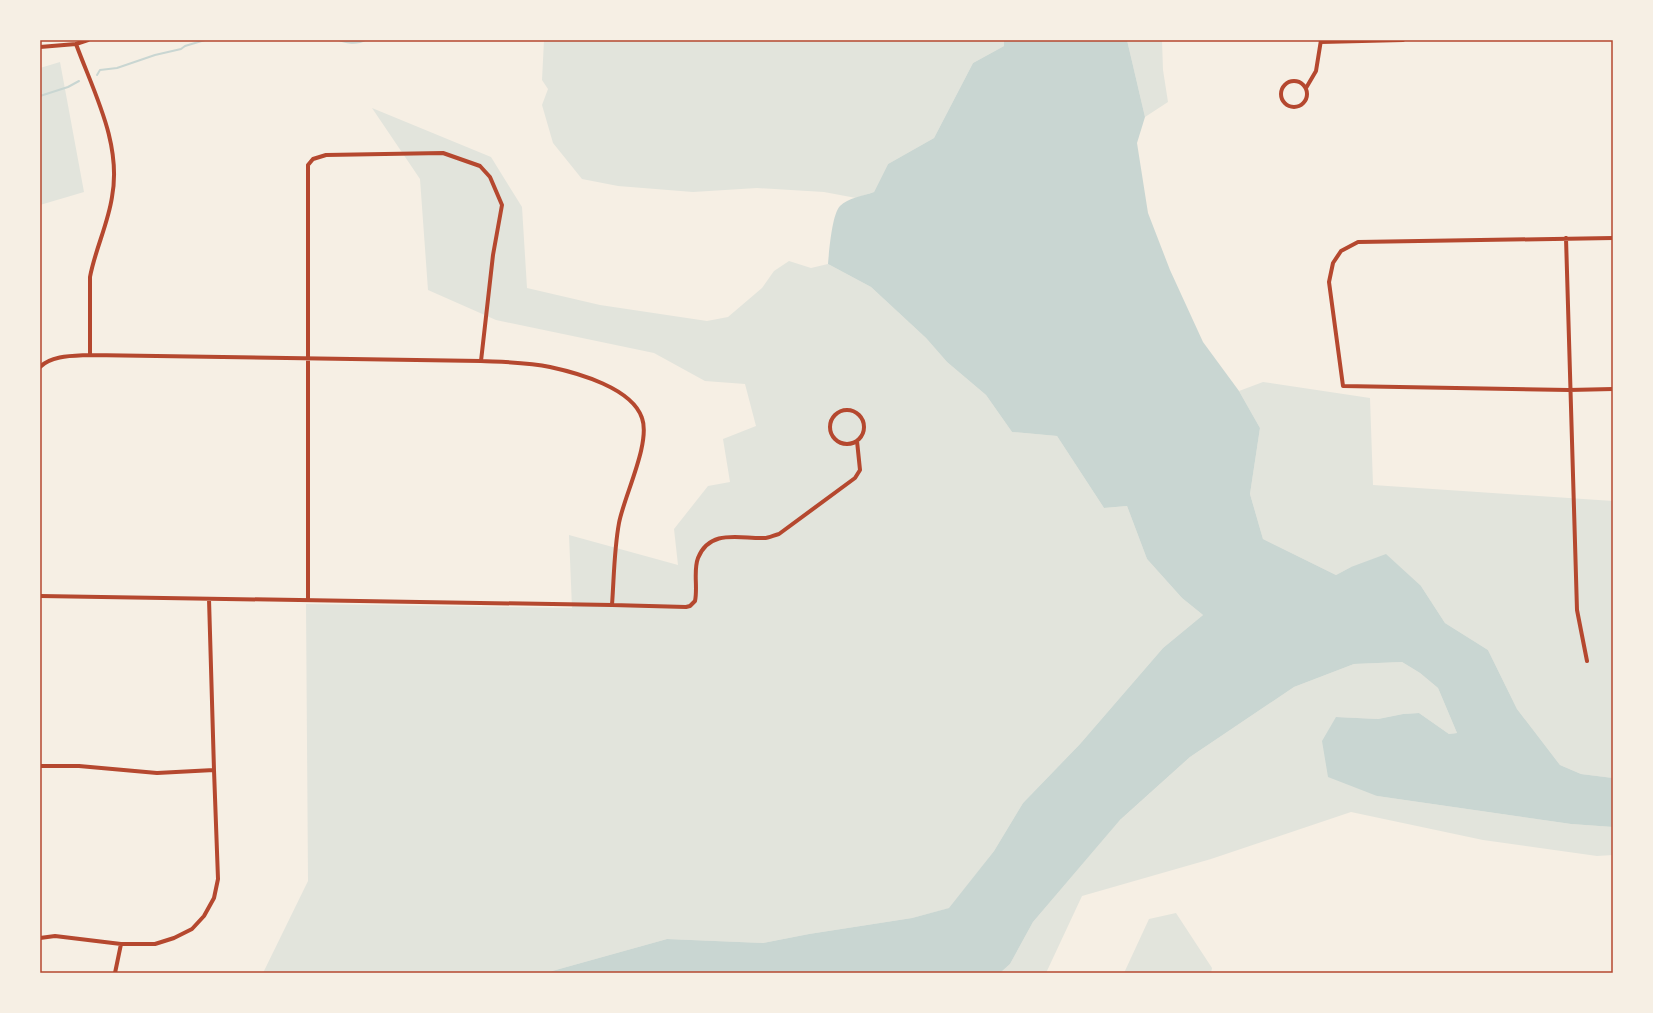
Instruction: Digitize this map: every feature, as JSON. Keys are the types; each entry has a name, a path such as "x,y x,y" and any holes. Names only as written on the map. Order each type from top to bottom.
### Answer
{"street":[{"path":"40,47 76,44 88,40"},
{"path":"1306,88 1304,85 1296,81 1288,83 1285,85 1282,93 1283,101 1294,107 1303,104 1307,97 1306,88 1316,71 1320,41 1403,40"},
{"path":"76,44 107,127 114,160 115,178 112,197 92,265 90,277 90,355"},
{"path":"308,600 308,165 313,158 326,155 443,153 480,166 490,177 502,205 493,255 481,361"},
{"path":"1566,238 1569,390 1577,610 1587,661"},
{"path":"1613,238 1358,242 1341,251 1333,263 1329,282 1343,386 1569,390 1613,389"},
{"path":"40,366 43,363 56,359 90,355 481,361 530,364 550,367 597,381 616,390 635,404 643,418 644,440 619,522 612,605"},
{"path":"40,596 686,607 690,606 695,601 698,557 706,547 716,539 734,535 765,538 779,534 855,478 860,470 857,441 864,432 864,421 861,416 851,410 840,411 832,419 830,424 832,435 836,439 846,444 857,441"},
{"path":"40,938 55,936 121,944 155,944 174,938 192,929 204,916 214,898 218,879 210,600"},
{"path":"40,766 79,766 157,773 214,770"},
{"path":"115,973 121,944"}],"shaded area":[{"path":"335,40 368,40 352,44"},
{"path":"544,40 1004,40 1004,46 973,63 934,138 888,164 874,192 856,198 824,192 757,188 693,192 618,186 582,179 553,143 542,105 548,89 542,80"},
{"path":"1004,40 1127,40 1145,117 1137,143 1148,213 1170,270 1203,342 1239,391 1260,428 1250,494 1263,539 1336,575 1351,567 1386,554 1421,586 1445,623 1488,650 1517,709 1560,765 1581,774 1613,778 1613,827 1571,824 1377,796 1328,777 1322,741 1336,717 1378,719 1403,714 1419,713 1449,734 1457,733 1438,688 1420,673 1402,662 1354,664 1294,687 1190,757 1120,820 1033,922 1010,964 1000,973 545,973 667,939 763,943 809,934 912,918 949,908 994,851 1023,803 1080,744 1163,648 1203,615 1182,598 1147,559 1127,506 1104,508 1057,436 1012,432 986,395 947,362 926,338 871,287 828,264 833,225 837,210 840,206 851,199 874,192 888,164 934,138 973,63 1004,46"},
{"path":"1127,40 1162,40 1163,70 1168,102 1145,117"},
{"path":"60,62 84,192 40,205 40,68"},
{"path":"372,108 491,157 522,207 527,288 600,305 707,321 728,317 762,288 774,271 789,261 811,268 828,264 871,287 926,338 947,362 986,395 1012,432 1057,436 1104,508 1127,506 1147,559 1182,598 1203,615 1163,648 1080,744 1023,803 994,851 950,908 912,918 809,934 763,943 667,939 545,973 263,973 308,881 306,604 572,608 569,535 678,565 674,529 708,486 730,482 723,439 756,426 745,384 705,381 654,353 496,320 428,290 420,179"},
{"path":"1263,382 1370,398 1373,485 1613,501 1613,778 1581,774 1560,765 1517,709 1488,650 1445,623 1421,586 1351,567 1336,575 1263,539 1250,494 1260,428 1239,391"},
{"path":"1402,662 1420,673 1438,688 1457,733 1449,734 1419,713 1403,714 1378,719 1336,717 1377,796 1571,824 1613,827 1613,855 1597,856 1483,840 1351,812 1211,859 1082,896 1046,973 1000,973 1010,964 1033,922 1119,821 1190,757 1294,687 1354,664"},
{"path":"1176,913 1212,968 1211,973 1124,973 1149,919"}],"waterway":[{"path":"97,75 100,70 117,68 155,55 181,49 185,46 205,40"},
{"path":"40,96 68,87 79,81"}]}
